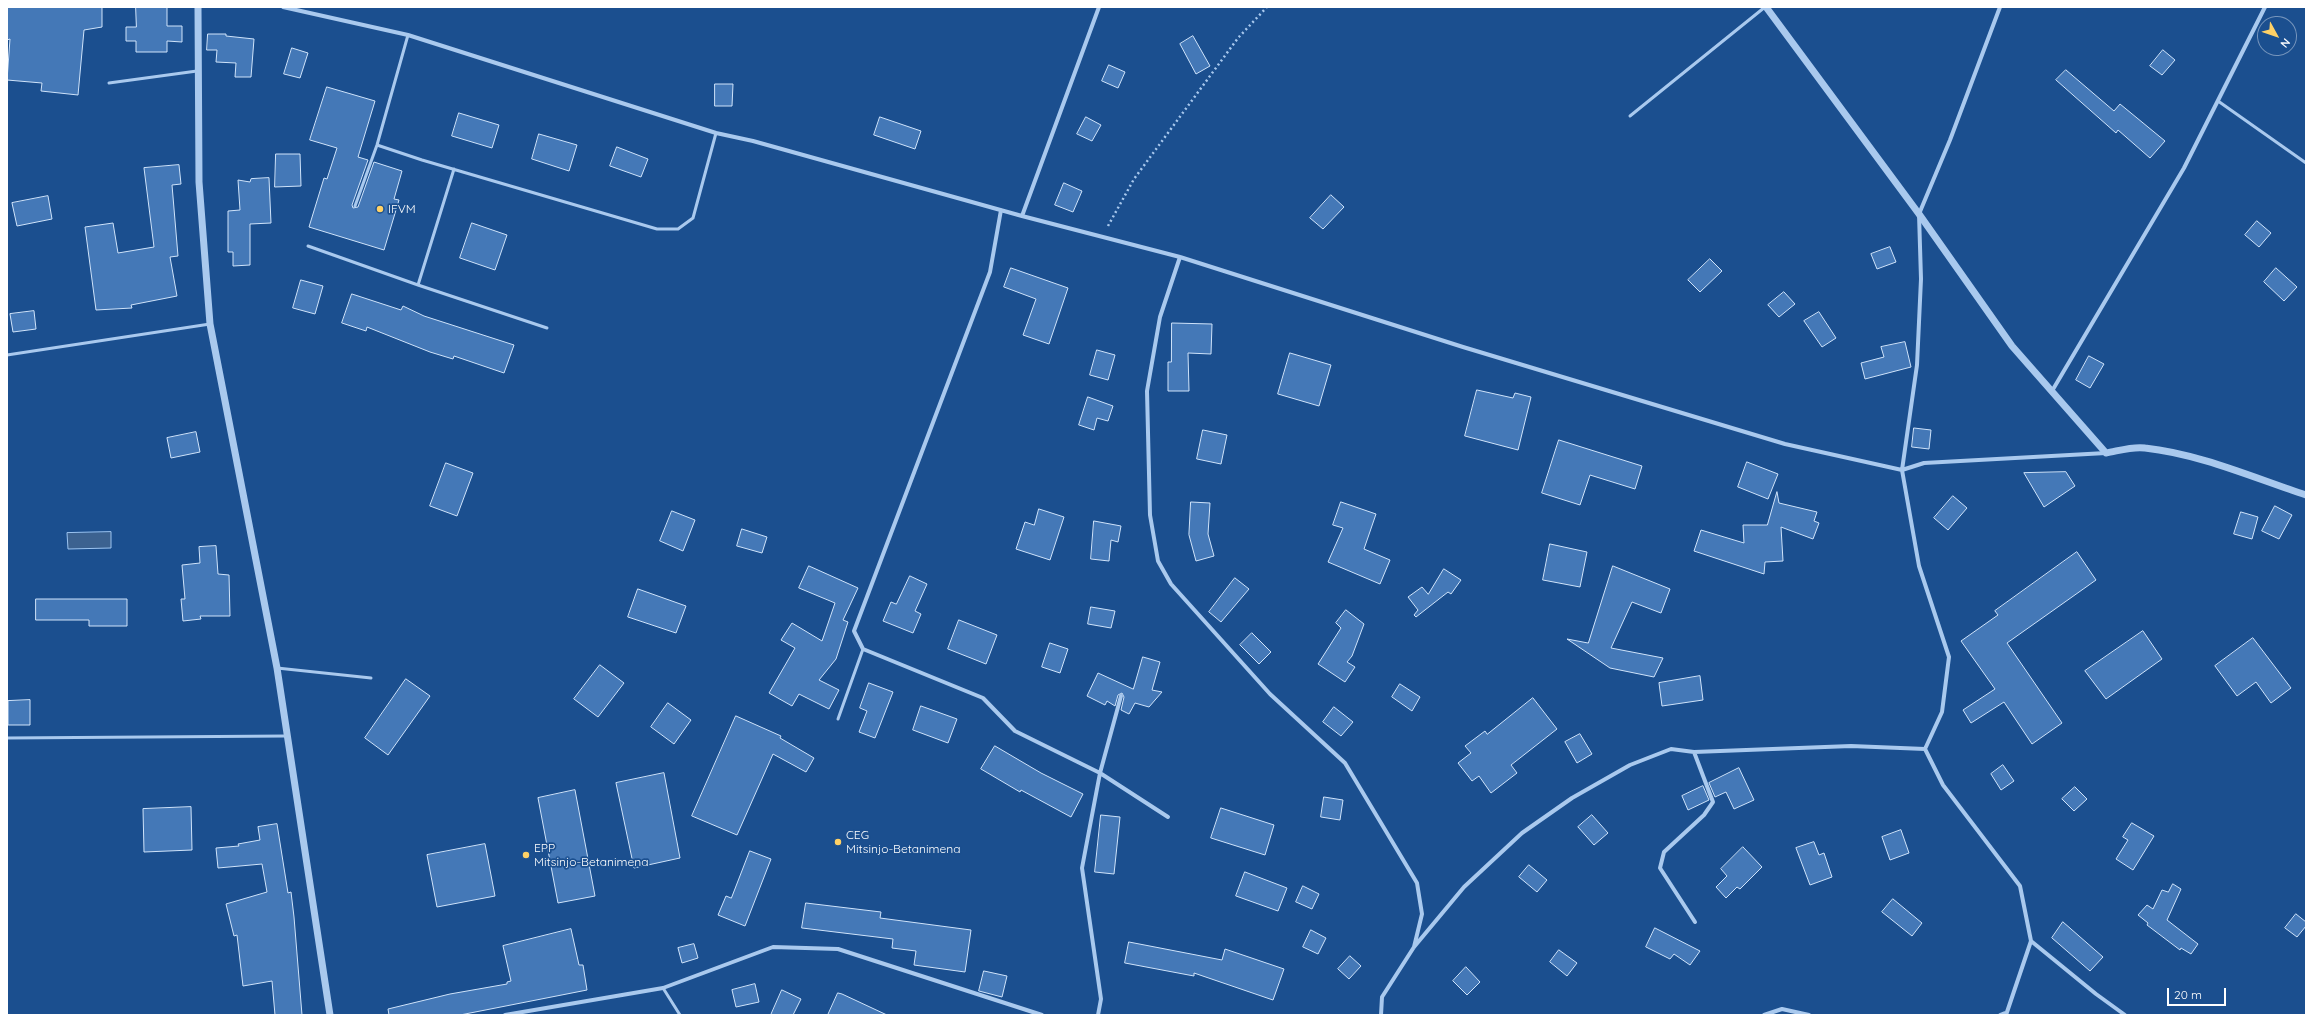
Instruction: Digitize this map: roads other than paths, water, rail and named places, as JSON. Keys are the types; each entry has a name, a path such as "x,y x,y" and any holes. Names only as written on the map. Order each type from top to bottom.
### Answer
{"street":[{"path":"198,7 197,72 199,182 210,324 277,668 286,736 330,1015"},
{"path":"282,7 408,35 716,133 752,141 1022,216 1180,257 1463,347 1785,444 1902,470 1924,463 2106,453 2144,448 2213,464 2306,495"},
{"path":"1022,216 1099,7"},
{"path":"1765,7 1919,214 2012,346 2106,453"},
{"path":"1925,748 1942,712 1950,657 1919,566 1902,470 1904,442 1917,365 1921,279 1919,214 1950,140 2000,7"},
{"path":"2052,391 2184,168 2265,7"},
{"path":"1001,210 990,272 854,631 863,649 983,698 1015,730 1100,773 1168,817"},
{"path":"1180,257 1160,317 1147,391 1150,515 1158,561 1171,584 1270,694 1345,763 1417,883 1422,914 1414,947"},
{"path":"1098,1015 1101,999 1082,868 1100,773 1121,696"},
{"path":"1381,1015 1382,997 1414,947 1464,887 1522,833 1572,798 1630,765 1671,749 1694,752 1851,746 1925,748"},
{"path":"1925,748 1943,785 2020,886 2031,941 2015,994 2006,1014 2000,1015"},
{"path":"1694,752 1712,802 1704,815 1664,852 1660,868 1695,922"},
{"path":"2031,941 2096,994 2125,1015"},
{"path":"505,1015 663,988 773,947 838,949 1042,1015"},
{"path":"1764,1015 1782,1009 1809,1015"}],"lane":[{"path":"1630,116 1765,7"},
{"path":"355,206 377,145 408,35"},
{"path":"109,83 197,72"},
{"path":"2218,101 2306,162"},
{"path":"377,145 657,229 678,229 693,218 716,133"},
{"path":"418,285 454,169"},
{"path":"308,246 547,328"},
{"path":"7,355 210,324"},
{"path":"838,719 863,649"},
{"path":"277,668 371,678"},
{"path":"7,738 286,736"},
{"path":"663,988 680,1015"}],"water":[{"path":"111,532 111,548 68,549 67,533"}],"place":[{"name":"IFVM","path":"380,209"},
{"name":"CEG Mitsinjo-Betanimena","path":"838,842"},
{"name":"EPP Mitsinjo-Betanimena","path":"526,855"}]}
